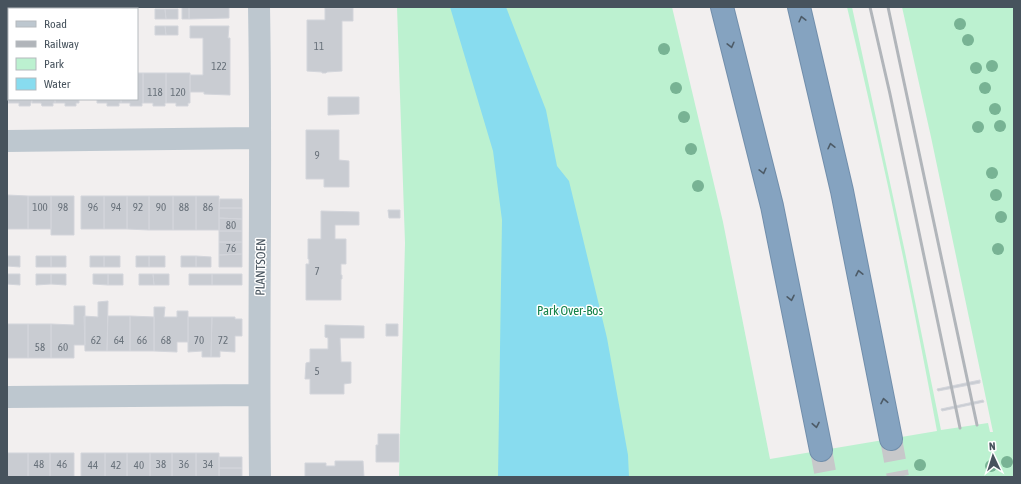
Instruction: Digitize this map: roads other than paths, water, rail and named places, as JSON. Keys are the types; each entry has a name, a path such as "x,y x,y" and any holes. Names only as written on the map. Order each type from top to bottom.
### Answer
{"highway":[{"path":"722,7 772,206 821,450"},
{"path":"799,7 842,191 891,439"}],"street":[{"name":"PLANTSOEN","path":"259,7 260,138 258,395 260,477"},
{"path":"7,141 260,138"},
{"path":"7,397 258,395"}],"water":[{"path":"450,7 506,7 546,110 557,166 569,181 607,338 628,455 629,477 498,477 502,220 493,151"}],"tunnel":[{"path":"891,439 898,477"},
{"path":"821,450 826,477"}],"railway":[{"path":"870,7 890,94 960,428"},
{"path":"888,7 977,425"}],"park label":[{"name":"Park Over-Bos","path":"570,310"}]}
